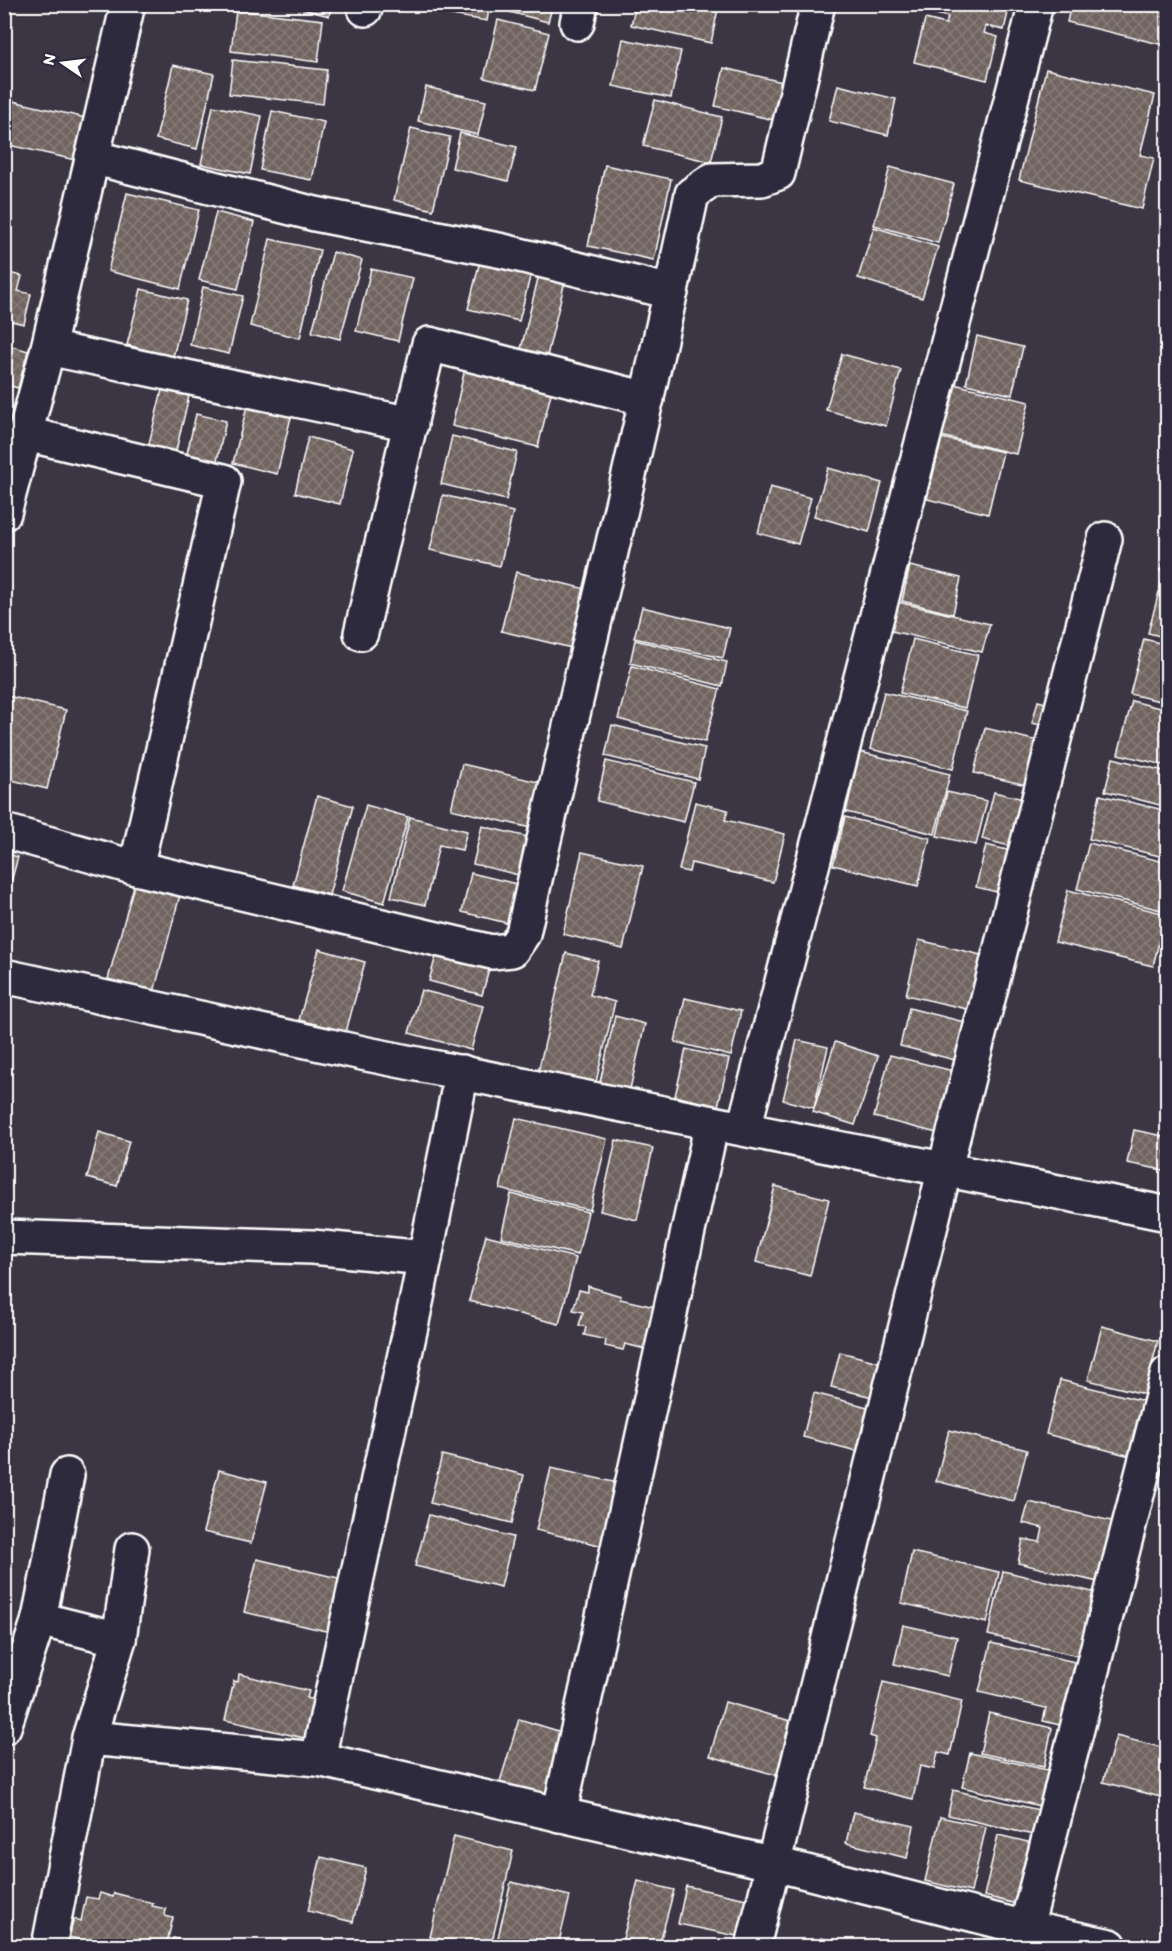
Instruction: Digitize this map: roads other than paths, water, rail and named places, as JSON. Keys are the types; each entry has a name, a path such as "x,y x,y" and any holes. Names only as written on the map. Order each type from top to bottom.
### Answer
{"street":[{"path":"4,513 48,348 128,4"},
{"path":"4,831 136,868 492,952 512,950 523,934 692,194 712,180 762,179 778,173 818,4"},
{"path":"744,1128 1036,4"},
{"path":"92,157 315,214 525,256 671,292"},
{"path":"361,633 429,344 647,399"},
{"path":"48,348 411,424"},
{"path":"26,434 224,482 136,868"},
{"path":"753,1947 945,1168 1105,539"},
{"path":"4,976 462,1072 1167,1214"},
{"path":"318,1759 425,1258 462,1072"},
{"path":"559,1815 712,1123"},
{"path":"4,1237 312,1247 425,1258"},
{"path":"1026,1928 1167,1373"},
{"path":"4,1727 39,1619 67,1475"},
{"path":"50,1947 89,1738 118,1639 132,1550"},
{"path":"39,1619 118,1639"},
{"path":"89,1738 318,1759 775,1864 1110,1947"}]}
